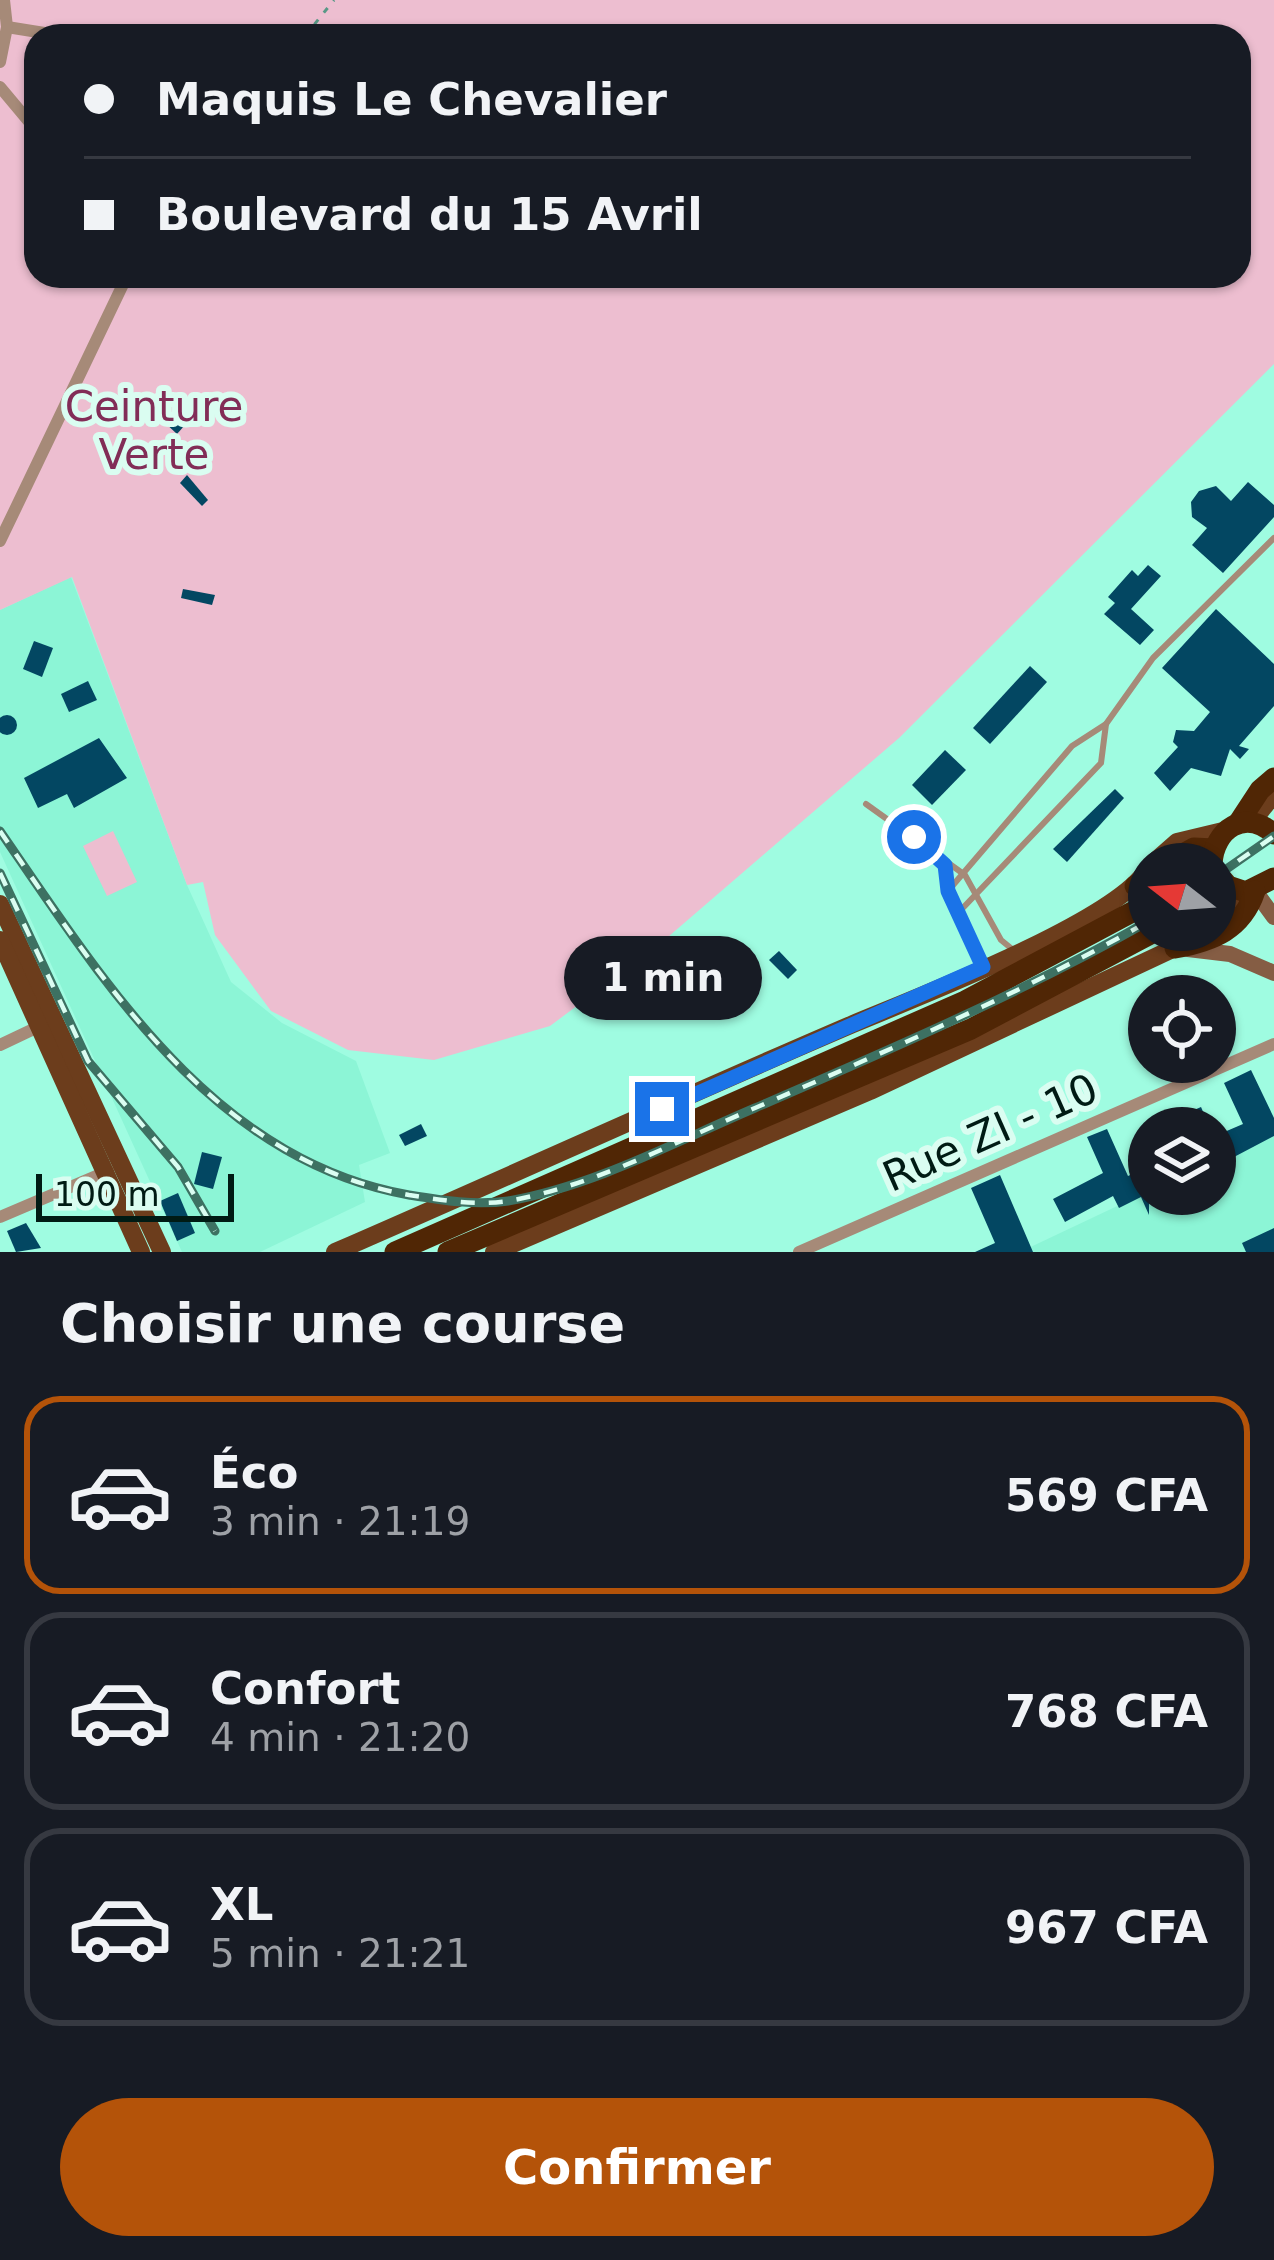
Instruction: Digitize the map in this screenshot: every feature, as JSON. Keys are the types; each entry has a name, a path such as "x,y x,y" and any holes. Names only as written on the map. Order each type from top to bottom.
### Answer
{"highway":[{"path":"1236,922 1246,912 1242,856 1259,790 1274,778"},
{"path":"395,1252 965,1001 1128,892"},
{"path":"448,1252 1148,951"}],"main road":[{"path":"1242,856 1274,794"},
{"path":"335,1252 1016,952 1128,890"},
{"path":"0,904 154,1251"},
{"path":"0,940 108,1172 154,1251"},
{"path":"494,1252 870,1091 1150,951"}],"street":[{"path":"0,62 8,27 4,0"},
{"path":"8,27 24,30"},
{"path":"0,87 24,116"},
{"path":"0,541 121,288"},
{"path":"1242,856 1274,917"},
{"path":"1214,951 1274,973"},
{"path":"0,1045 40,1026"},
{"name":"Rue ZI - 10","path":"799,1252 1274,1044"},
{"path":"0,1217 108,1172"}],"lane":[{"path":"948,891 1072,746 1106,724 1153,658 1274,538"},
{"path":"1266,547 1274,554"},
{"path":"959,912 1101,763 1106,724"},
{"path":"866,804 937,852 945,865 948,891 983,967"},
{"path":"945,865 965,875 1001,940 1016,952"}],"path":[{"path":"315,24 334,0"}],"shaded area":[{"path":"71,577 187,885 231,982 282,1023 356,1061 390,1153 359,1165 365,1202 260,1252 182,1252 0,852 0,610"},
{"path":"1274,1132 1274,1252 1020,1252 1128,1201 1128,1215 1236,1215 1236,1150"}],"green space":[{"name":"Ceinture Verte","path":"0,0 1274,0 1274,364 899,738 661,943 550,1026 434,1060 348,1050 271,1011 215,935 203,882 187,885 72,577 0,610"},
{"path":"113,831 137,882 107,896 83,846"}],"building":[{"path":"155,405 185,425 177,434 151,410"},
{"path":"187,475 208,500 202,506 180,483"},
{"path":"1248,482 1274,505 1274,517 1223,573 1192,545 1207,528 1192,517 1191,502 1199,491 1216,486 1231,501"},
{"path":"1148,565 1161,576 1131,609 1154,630 1140,645 1104,614 1115,603 1108,597 1132,570 1138,576"},
{"path":"183,589 215,595 212,605 181,598"},
{"path":"1216,609 1274,664 1274,706 1239,746 1249,749 1240,759 1230,749 1221,776 1191,768 1170,791 1154,773 1178,747 1173,742 1176,730 1194,731 1210,712 1162,668"},
{"path":"34,641 53,648 42,677 23,669"},
{"path":"1030,666 1047,682 990,744 973,728"},
{"path":"88,681 97,700 69,712 61,694"},
{"path":"0,718 14,718 14,732 0,732"},
{"path":"99,738 127,778 74,808 67,794 38,808 24,778"},
{"path":"945,750 966,770 932,805 912,785"},
{"path":"1115,789 1124,798 1067,862 1053,849"},
{"path":"779,951 797,970 788,979 769,960"},
{"path":"1251,1070 1274,1118 1274,1136 1236,1156 1236,1127 1243,1124 1224,1083 1236,1083 1236,1077"},
{"path":"421,1124 427,1136 405,1146 399,1135"},
{"path":"1107,1129 1128,1176 1128,1204 1119,1208 1113,1196 1065,1222 1053,1199 1103,1173 1087,1137"},
{"path":"202,1152 222,1157 213,1189 194,1184"},
{"path":"1000,1175 1033,1252 975,1252 995,1243 971,1188"},
{"path":"178,1193 195,1233 177,1241 160,1201"},
{"path":"26,1223 41,1248 16,1252 7,1231"},
{"path":"1274,1228 1274,1252 1246,1252 1242,1243"}],"railway":[{"path":"0,831 123,1003 221,1104 277,1145 339,1176 409,1195 458,1202 496,1202 540,1194 634,1162 955,1020 1128,932"},
{"path":"1236,862 1274,836"},
{"path":"0,873 88,1061 178,1167 215,1231"}],"route":[{"path":"662,1109 983,967 948,891 945,865 937,852 914,837"}]}
